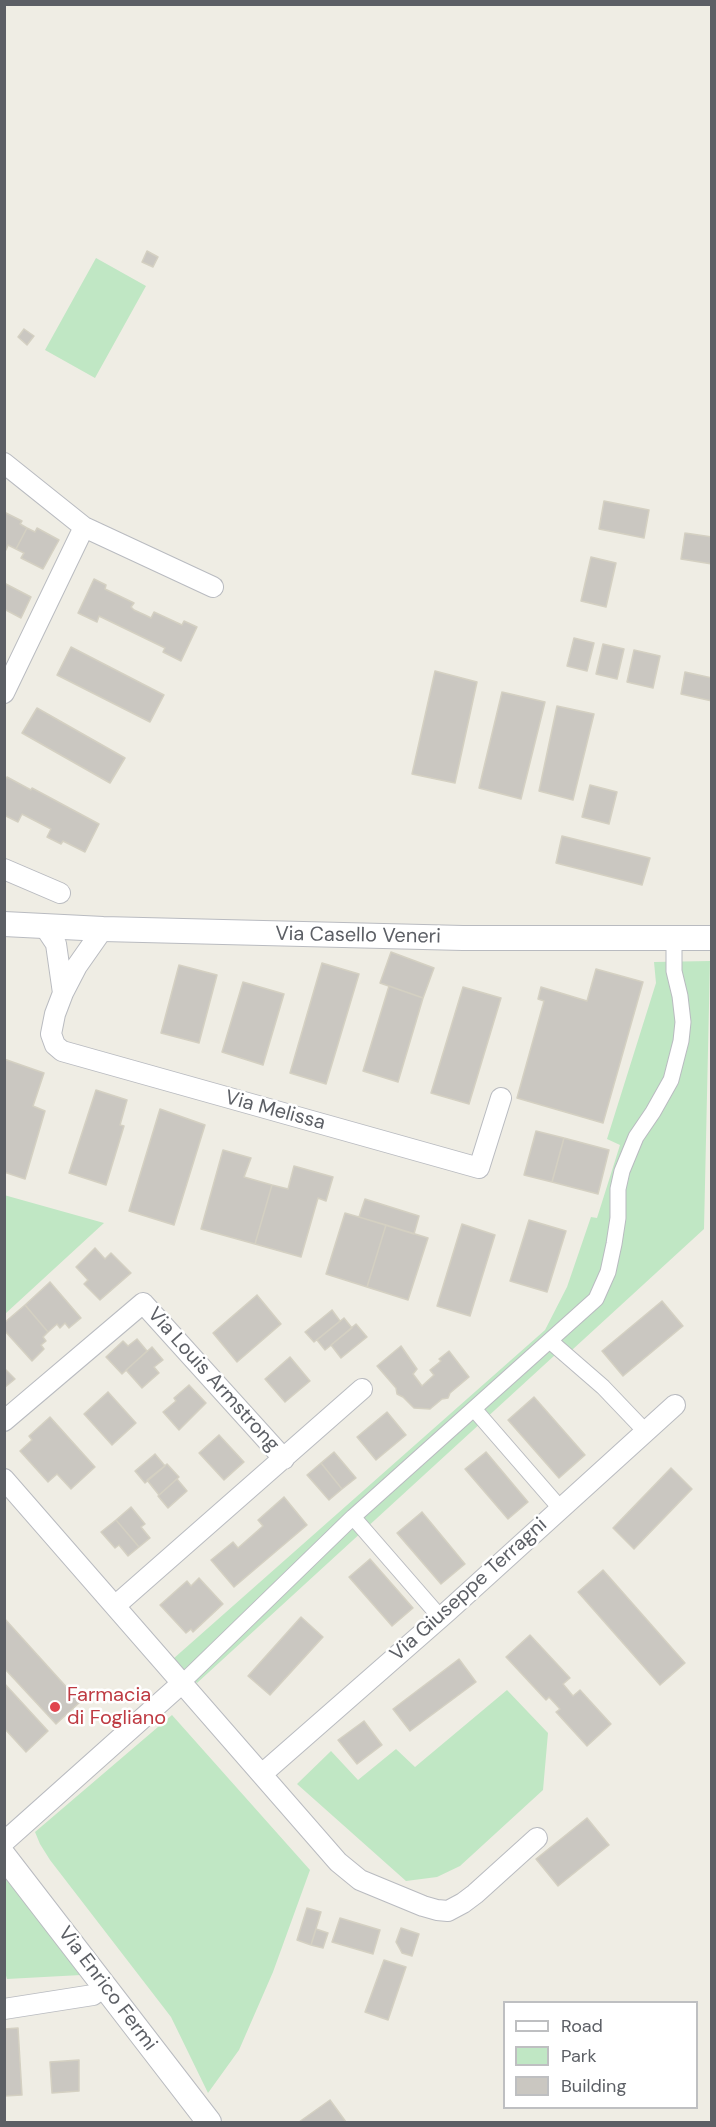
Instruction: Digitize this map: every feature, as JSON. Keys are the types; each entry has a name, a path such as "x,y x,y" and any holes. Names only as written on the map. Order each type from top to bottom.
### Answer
{"street":[{"path":"4,463 84,527 213,587"},
{"path":"4,693 84,527"},
{"path":"4,869 60,892"},
{"name":"Via Casello Veneri","path":"4,924 103,929 463,938 711,938"},
{"name":"Via Melissa","path":"44,926 56,944 63,993"},
{"name":"Via Melissa","path":"103,929 77,966 63,993 51,1034 55,1045 63,1052 479,1168 501,1098"},
{"path":"4,1842 181,1684 353,1517 596,1299 609,1272 618,1218 618,1189 621,1171 636,1137 671,1080 681,1041 683,1022 674,971 674,938"},
{"name":"Via Louis Armstrong","path":"4,1421 143,1303 284,1459"},
{"path":"550,1341 603,1386 645,1431"},
{"name":"Via Louis Armstrong","path":"115,1606 362,1389"},
{"name":"Via Giuseppe Terragni","path":"262,1774 675,1405"},
{"path":"474,1409 560,1508"},
{"path":"4,1479 338,1862 360,1880 436,1910 448,1911 463,1903 537,1838"},
{"path":"353,1517 440,1617"},
{"name":"Via Enrico Fermi","path":"4,1856 209,2122"},
{"path":"4,2009 93,1995 104,1987"}],"green space":[{"path":"96,258 146,286 95,378 45,350"},
{"path":"710,961 704,1229 560,1361 555,1355 197,1683 173,1659 545,1330 567,1287 591,1217 597,1218 620,1145 607,1139 656,983 654,962"},
{"path":"4,1195 104,1223 5,1314 4,1314"},
{"path":"507,1690 548,1733 543,1790 460,1866 437,1877 406,1881 297,1784 331,1751 358,1780 396,1749 415,1767"},
{"path":"172,1715 310,1870 273,1972 239,2050 208,2093 171,2017 50,1860 35,1832"},
{"path":"4,1876 81,1975 7,1979 4,1969"}],"building":[{"path":"147,251 158,257 153,267 142,262"},
{"path":"24,329 34,336 27,345 18,337"},
{"path":"604,501 649,510 644,538 599,529"},
{"path":"4,512 22,521 20,524 27,528 16,549 8,545 6,550 4,549"},
{"path":"27,528 35,532 37,528 59,540 43,569 21,558 24,553 16,549"},
{"path":"685,533 712,537 712,564 681,559"},
{"path":"591,557 616,563 606,607 581,601"},
{"path":"94,579 106,585 105,589 134,603 131,607 134,610 151,618 154,612 182,625 184,621 197,627 181,661 163,652 165,648 99,616 97,622 78,613"},
{"path":"4,583 31,597 21,618 4,609"},
{"path":"574,638 594,643 587,671 567,666"},
{"path":"603,644 624,649 617,679 596,674"},
{"path":"71,647 164,695 150,722 57,675"},
{"path":"634,650 660,656 653,688 627,682"},
{"path":"435,671 477,682 455,783 412,774"},
{"path":"685,672 712,678 712,701 681,694"},
{"path":"502,692 545,702 521,799 479,788"},
{"path":"557,706 594,714 573,800 539,791"},
{"path":"37,708 125,758 110,783 22,733"},
{"path":"7,777 99,824 85,852 63,841 61,844 47,837 51,829 22,814 18,822 4,815 4,780"},
{"path":"590,785 617,792 609,824 582,817"},
{"path":"562,836 650,858 642,885 556,863"},
{"path":"391,952 434,968 423,998 380,983"},
{"path":"322,963 359,974 326,1084 290,1073"},
{"path":"179,965 217,975 199,1043 161,1033"},
{"path":"596,969 643,982 603,1123 517,1098 544,1001 538,999 541,987 587,1001"},
{"path":"243,982 284,994 263,1065 222,1052"},
{"path":"389,986 423,998 398,1082 363,1071"},
{"path":"463,987 501,998 469,1104 431,1093"},
{"path":"4,1059 44,1073 33,1106 45,1111 25,1179 4,1172"},
{"path":"96,1090 127,1100 120,1125 124,1126 106,1185 69,1173"},
{"path":"160,1109 205,1125 174,1225 129,1211"},
{"path":"536,1131 564,1138 552,1182 524,1175"},
{"path":"564,1138 609,1150 598,1194 552,1182"},
{"path":"223,1150 251,1158 244,1177 272,1185 255,1244 201,1229"},
{"path":"294,1166 333,1177 326,1201 318,1198 301,1257 255,1244 272,1185 288,1189"},
{"path":"365,1199 419,1216 414,1234 359,1217"},
{"path":"345,1213 386,1225 367,1287 326,1274"},
{"path":"529,1220 566,1231 547,1292 510,1281"},
{"path":"462,1224 495,1235 470,1316 437,1306"},
{"path":"386,1225 428,1238 408,1300 367,1287"},
{"path":"95,1248 105,1259 111,1253 131,1273 100,1300 84,1284 88,1280 76,1267"},
{"path":"50,1282 81,1318 69,1328 65,1323 60,1328 57,1324 48,1332 25,1305"},
{"path":"257,1295 281,1324 237,1362 213,1333"},
{"path":"662,1301 683,1326 623,1376 602,1351"},
{"path":"25,1305 48,1332 43,1337 46,1341 41,1345 44,1349 32,1361 4,1330 4,1323"},
{"path":"332,1310 340,1321 314,1342 305,1332"},
{"path":"344,1318 352,1328 325,1350 317,1340"},
{"path":"356,1324 367,1337 341,1358 331,1345"},
{"path":"137,1339 147,1351 122,1374 106,1357 123,1341 128,1346"},
{"path":"401,1346 417,1369 413,1374 422,1386 434,1375 430,1370 449,1351 469,1377 450,1393 448,1398 442,1399 430,1409 414,1408 397,1394 396,1388 377,1366"},
{"path":"152,1347 163,1360 154,1367 159,1373 142,1388 126,1370"},
{"path":"290,1357 310,1381 285,1402 265,1379"},
{"path":"4,1368 15,1379 4,1388"},
{"path":"189,1385 206,1403 179,1430 163,1412"},
{"path":"108,1392 136,1423 112,1445 84,1414"},
{"path":"534,1397 585,1455 559,1478 508,1420"},
{"path":"387,1412 406,1435 376,1460 357,1437"},
{"path":"50,1417 95,1467 71,1489 57,1474 48,1482 20,1451 32,1440 29,1436"},
{"path":"219,1435 244,1462 224,1480 199,1453"},
{"path":"334,1452 356,1478 342,1489 321,1463"},
{"path":"486,1452 528,1502 508,1519 465,1469"},
{"path":"155,1454 165,1466 145,1483 135,1471"},
{"path":"321,1463 342,1489 329,1500 307,1475"},
{"path":"167,1464 179,1477 159,1495 147,1480"},
{"path":"671,1468 692,1489 634,1549 613,1528"},
{"path":"177,1479 187,1491 168,1508 158,1496"},
{"path":"284,1497 307,1525 234,1587 211,1560 233,1542 238,1548 263,1526 258,1520"},
{"path":"131,1507 145,1524 141,1527 150,1538 139,1547 116,1520"},
{"path":"422,1512 465,1564 441,1584 397,1533"},
{"path":"116,1520 139,1547 128,1556 119,1545 115,1548 101,1532"},
{"path":"370,1559 413,1608 392,1626 349,1577"},
{"path":"603,1570 685,1663 660,1685 578,1592"},
{"path":"199,1578 223,1604 193,1632 191,1629 186,1633 160,1605 187,1581 191,1586"},
{"path":"301,1617 323,1637 270,1695 248,1676"},
{"path":"4,1618 80,1702 56,1724 4,1668"},
{"path":"530,1635 570,1678 563,1684 573,1696 580,1690 611,1724 587,1746 556,1712 560,1709 549,1697 546,1700 506,1657"},
{"path":"459,1659 476,1682 410,1731 393,1709"},
{"path":"4,1683 48,1731 26,1752 4,1728"},
{"path":"364,1721 382,1745 357,1764 338,1740"},
{"path":"587,1818 609,1845 558,1886 536,1859"},
{"path":"307,1908 321,1912 311,1945 297,1940"},
{"path":"340,1918 380,1930 373,1954 332,1942"},
{"path":"401,1928 419,1934 412,1956 402,1953 396,1942"},
{"path":"316,1929 328,1933 323,1948 311,1945"},
{"path":"384,1960 406,1967 388,2020 365,2012"},
{"path":"18,2028 22,2095 4,2096 4,2029"},
{"path":"79,2060 79,2091 52,2093 50,2062"},
{"path":"330,2100 346,2122 299,2122"}],"place":[{"name":"Farmacia di Fogliano","path":"55,1707"}]}
